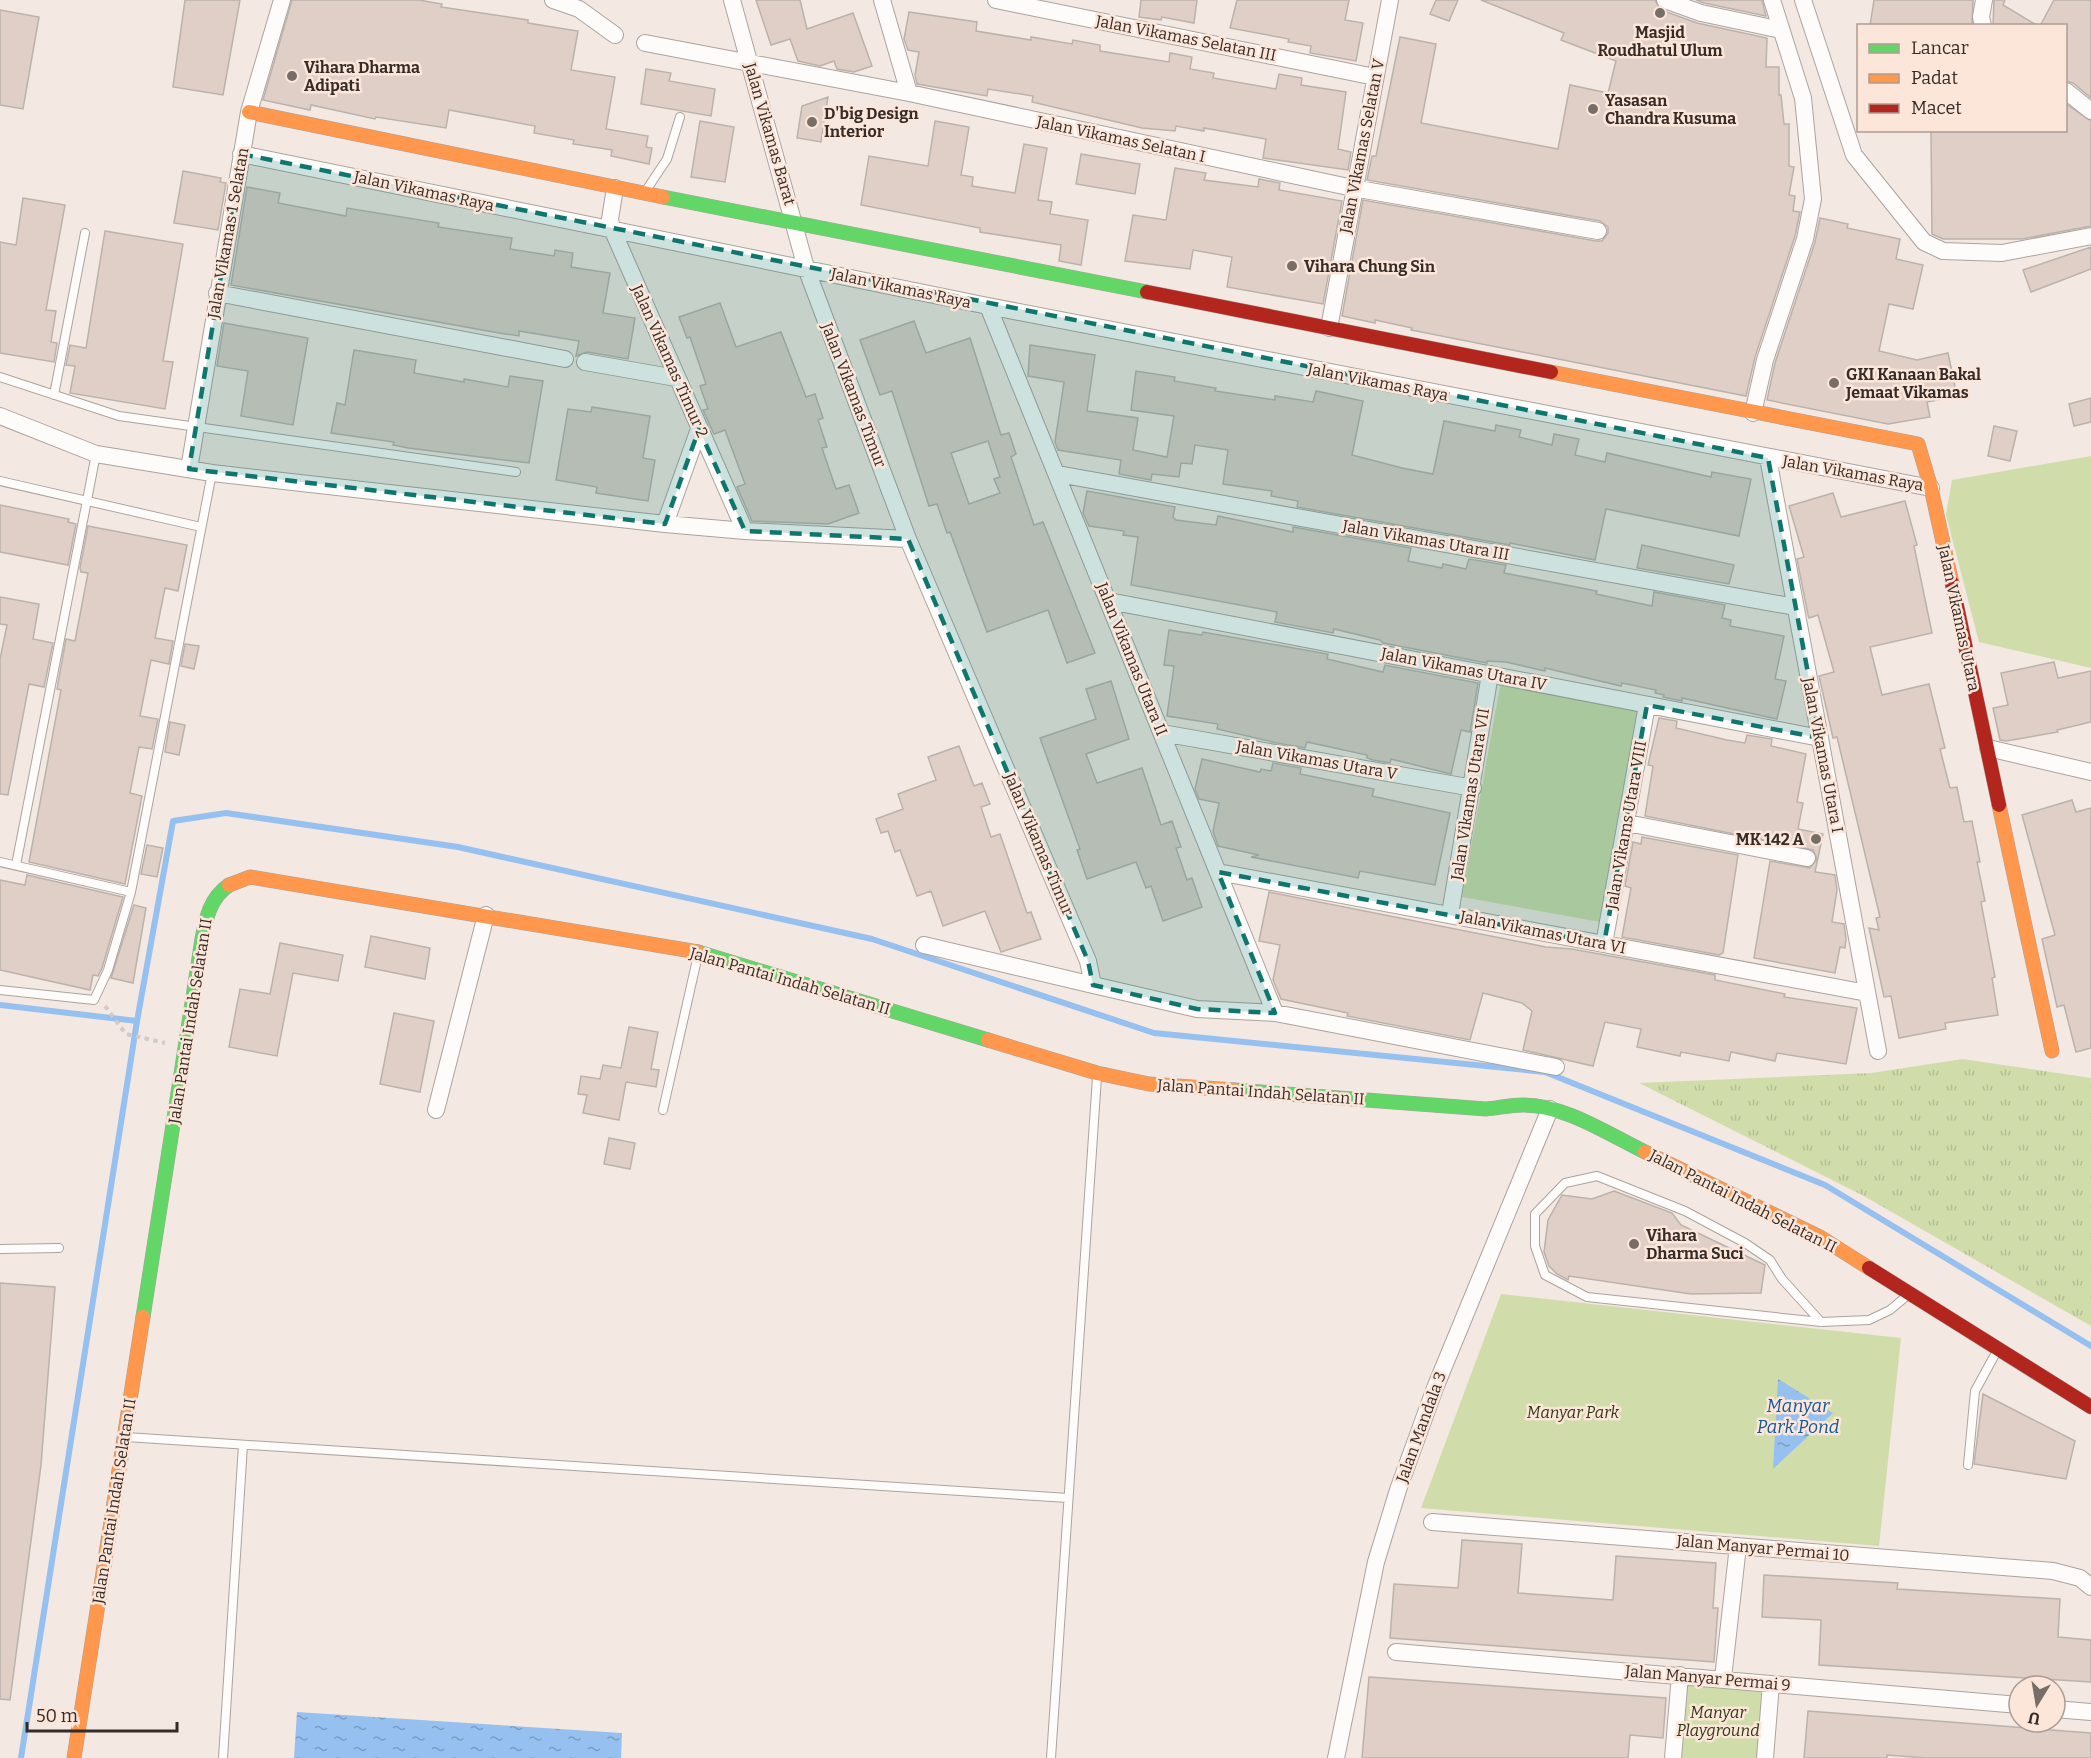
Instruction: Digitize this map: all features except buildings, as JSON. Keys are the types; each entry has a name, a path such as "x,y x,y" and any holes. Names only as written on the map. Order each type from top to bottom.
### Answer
{"street":[{"name":"Jalan Vikamas 1 Selatan","path":"189,469 248,118 282,0"},
{"path":"553,0 579,9 615,35"},
{"name":"Jalan Vikamas Barat","path":"732,0 805,262"},
{"path":"882,0 909,93"},
{"name":"Jalan Vikamas Selatan III","path":"996,0 1375,77"},
{"name":"Jalan Vikamas Selatan V","path":"1329,328 1353,188 1390,0"},
{"path":"1665,0 1701,13 1781,30"},
{"path":"1753,413 1765,360 1805,239 1813,199 1803,98 1772,0"},
{"path":"1803,0 1854,155 1924,242 1943,251 2002,253 2091,236"},
{"path":"1983,24 1981,17 1984,0"},
{"name":"Jalan Vikamas Selatan I","path":"645,43 909,93 1353,188 1598,231"},
{"path":"2067,92 2091,111"},
{"name":"Jalan Vikamas Raya","path":"242,149 805,262 988,306 1768,458 1930,485 1915,443 796,225 645,193 614,192 248,118"},
{"path":"611,224 614,192"},
{"name":"Jalan Vikamas Timur 2","path":"611,224 676,378 745,531"},
{"name":"Jalan Vikamas Timur","path":"805,262 909,538 1084,950 1093,985"},
{"path":"217,293 565,359"},
{"name":"Jalan Vikamas Utara II","path":"988,306 1275,1013"},
{"path":"585,362 676,378"},
{"path":"0,416 96,454 212,473 665,524 745,531 909,538"},
{"path":"665,524 699,429"},
{"name":"Jalan Vikamas Utara I","path":"1768,458 1878,1051"},
{"name":"Jalan Vikamas Utara III","path":"1058,474 1795,607"},
{"name":"Jalan Vikamas Utara","path":"1930,485 2052,1051"},
{"name":"Jalan Vikamas Utara IV","path":"1109,601 1820,738"},
{"name":"Jalan Vikamas Utara VII","path":"1450,914 1473,788 1490,674"},
{"name":"Jalan Vikams Utara VIII","path":"1604,945 1647,705"},
{"name":"Jalan Vikamas Utara V","path":"1162,733 1473,788"},
{"path":"1988,748 2091,772"},
{"path":"1627,823 1808,858"},
{"name":"Jalan Vikamas Utara VI","path":"1218,872 1867,993"},
{"name":"Jalan Pantai Indah Selatan II","path":"74,1758 202,939 208,909 215,895 233,881 250,877 699,952 1097,1073 1149,1084 1486,1108 1524,1106 1550,1109 1595,1127 1820,1237 2091,1407"},
{"path":"436,1110 486,915"},
{"path":"924,945 1197,1009 1275,1013 1556,1067"},
{"name":"Jalan Mandala 3","path":"1336,1758 1376,1562 1398,1491 1435,1388 1550,1109"},
{"name":"Jalan Manyar Permai 10","path":"1432,1522 2053,1571 2080,1578 2091,1587"},
{"path":"1723,1678 1738,1546"},
{"name":"Jalan Manyar Permai 9","path":"1396,1652 1723,1678 2007,1704"},
{"path":"1673,1758 1680,1675"},
{"path":"1765,1758 1771,1684"},
{"path":"2067,1709 2091,1712"}],"lane":[{"path":"645,193 667,159 680,117"},
{"path":"54,395 85,232"},
{"path":"0,377 119,417 516,472"},
{"path":"16,865 96,454"},
{"path":"0,990 94,1000 108,970 132,892 212,473"},
{"path":"0,481 201,527"},
{"path":"0,862 132,892"},
{"path":"663,1110 699,952"},
{"path":"1051,1758 1097,1073"},
{"path":"1821,1322 1782,1279 1770,1260 1745,1243 1685,1211 1597,1176 1565,1183 1535,1214 1535,1246 1545,1275 1587,1297 1821,1322 1869,1320 1890,1310 1910,1294"},
{"path":"0,1249 58,1248"},
{"path":"1968,1465 1976,1391 1998,1349"},
{"path":"124,1437 1068,1498"},
{"path":"223,1758 243,1445"}],"path":[{"path":"103,1003 126,1034 147,1039"}],"highlighted area":[{"path":"241,154 1768,458 1820,738 1647,705 1604,944 1218,872 1275,1013 1197,1009 1093,985 1088,961 908,539 745,531 699,429 665,524 189,469"}],"green space":[{"path":"2091,456 2091,668 1979,642 1946,515 1952,480"},
{"path":"1501,681 1639,706 1600,922 1462,897"},
{"path":"1963,1059 2091,1078 2091,1326 1862,1195 1639,1083 1871,1073"},
{"name":"Manyar Park","path":"1501,1294 1901,1338 1879,1546 1421,1508"},
{"name":"Manyar Playground","path":"1684,1681 1761,1688 1766,1697 1761,1758 1678,1758"}],"water":[{"name":"Manyar Park Pond","path":"1778,1379 1833,1413 1773,1469"},
{"path":"297,1712 622,1733 621,1758 294,1758"}],"waterway":[{"path":"0,1005 137,1021 173,821 226,813 458,847 872,939 1154,1033 1545,1072 1825,1185 2091,1346"},
{"path":"21,1758 137,1021"}],"traffic: fast":[{"path":"663,197 1147,292"},
{"path":"143,1317 204,931 213,902 229,885"},
{"path":"698,952 988,1040"},
{"path":"1234,1090 1486,1109 1518,1105 1539,1106 1570,1115 1645,1152"}],"traffic: slow":[{"path":"249,112 663,197"},
{"path":"1551,372 1918,444 1931,488 1952,583"},
{"path":"1999,805 2052,1051"},
{"path":"229,885 250,877 698,952"},
{"path":"988,1040 1097,1073 1149,1084 1234,1090"},
{"path":"1645,1152 1820,1237 1869,1268"},
{"path":"74,1758 143,1317"}],"traffic: jam":[{"path":"1147,292 1551,372"},
{"path":"1952,583 1999,805"},
{"path":"1869,1268 2091,1407"}],"place":[{"name":"Masjid Roudhatul Ulum","path":"1660,13"},
{"name":"Vihara Dharma Adipati","path":"292,76"},
{"name":"Yasasan Chandra Kusuma","path":"1593,109"},
{"name":"D'big Design Interior","path":"812,122"},
{"name":"Vihara Chung Sin","path":"1292,266"},
{"name":"GKI Kanaan Bakal Jemaat Vikamas","path":"1834,383"},
{"name":"MK 142 A","path":"1816,839"},
{"name":"Vihara Dharma Suci","path":"1634,1244"}]}
